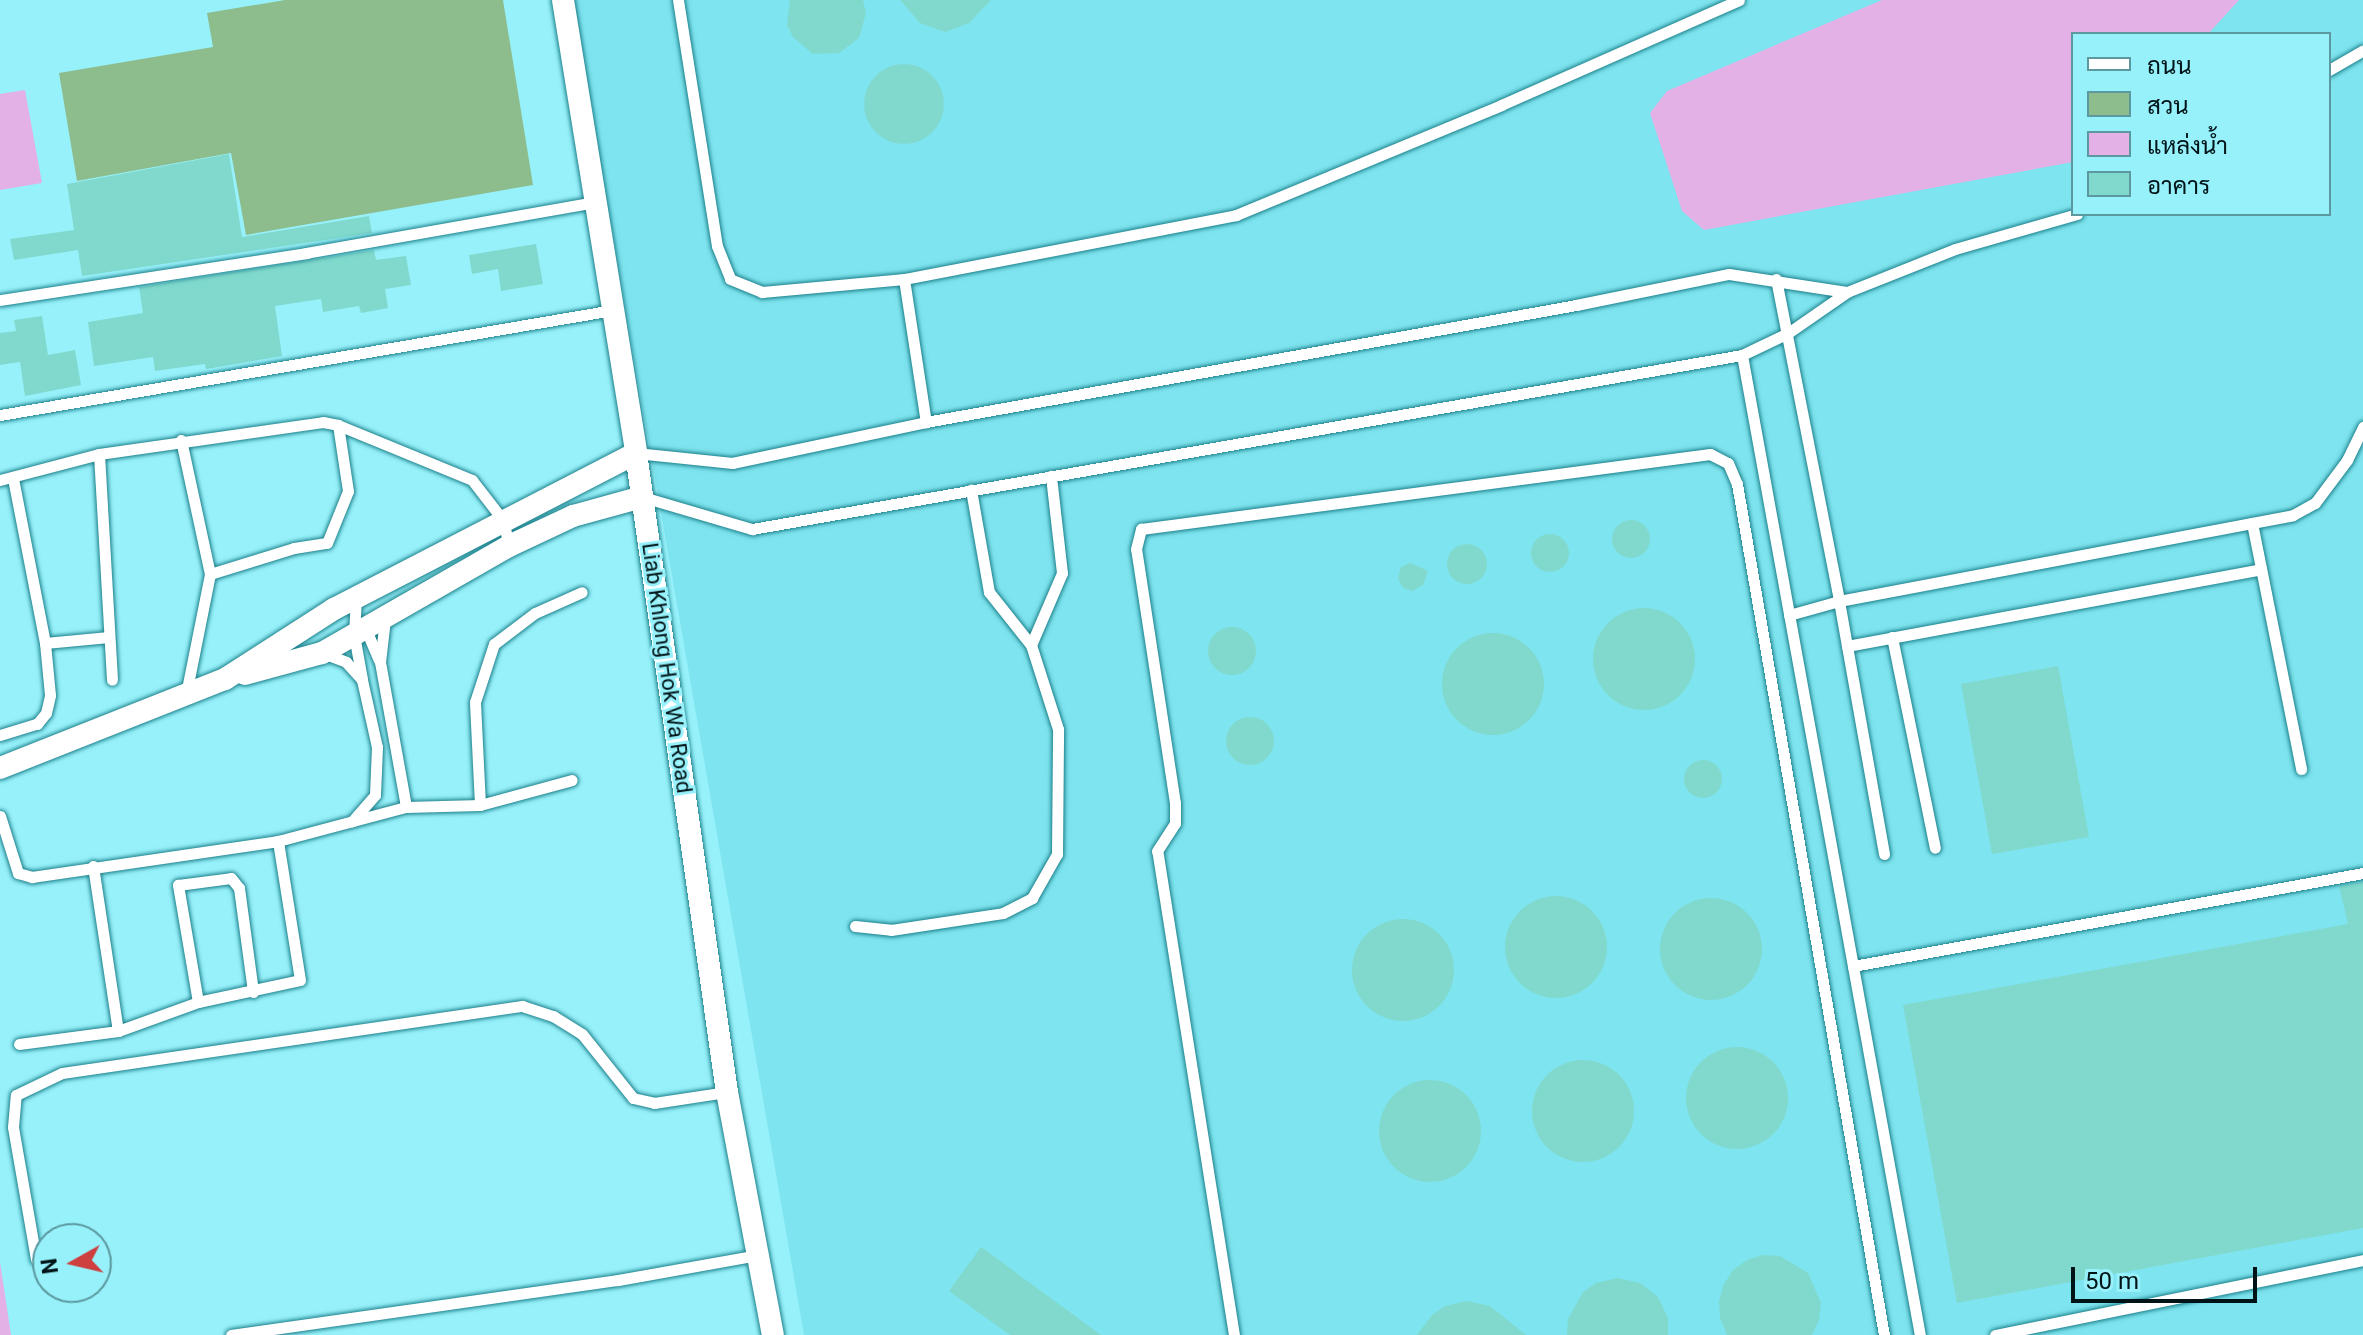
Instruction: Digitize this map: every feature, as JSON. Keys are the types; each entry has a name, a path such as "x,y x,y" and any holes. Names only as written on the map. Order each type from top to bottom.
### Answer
{"street":[{"name":"Liab Khlong Hok Wa Road","path":"563,0 636,453 727,1092 773,1335"},
{"path":"5,766 225,679 356,597 636,453"},
{"path":"225,679 322,653 509,546 573,516 642,497"}],"lane":[{"path":"678,0 717,246 730,279 762,292 904,279 1236,215 1501,105 1739,0"},
{"path":"2331,69 2363,50"},
{"path":"0,300 306,253 596,202"},
{"path":"642,497 752,529 1742,355 1788,333 1847,292 1955,249 2071,216"},
{"path":"636,453 732,463 926,422 1576,305 1729,274 1847,292"},
{"path":"904,279 926,422"},
{"path":"1776,279 1839,601 1884,854"},
{"path":"0,415 613,310"},
{"path":"1742,355 1920,1335"},
{"path":"0,480 99,454 323,422 338,425 472,480 503,520 509,546"},
{"path":"210,574 294,548 327,543 348,491 338,425"},
{"path":"1789,615 1839,601 2293,515 2315,503 2347,460 2363,427"},
{"path":"181,440 210,574 186,696"},
{"path":"99,454 112,680"},
{"path":"1234,1335 1157,851 1175,823 1175,803 1136,549 1141,529 1710,454 1728,463 1737,484 1884,1335"},
{"path":"1031,645 1062,573 1051,476"},
{"path":"0,735 37,724 46,713 50,695 45,643 13,478"},
{"path":"855,926 891,930 1003,913 1032,898 1057,854 1058,729 1031,645 989,592 971,490"},
{"path":"2252,523 2301,769"},
{"path":"1847,646 2261,569"},
{"path":"480,805 475,702 494,644 535,613 582,592"},
{"path":"352,821 375,795 377,747 362,680 356,597"},
{"path":"386,617 380,662 406,807"},
{"path":"360,632 380,662"},
{"path":"45,643 109,637"},
{"path":"1892,637 1935,848"},
{"path":"322,653 346,662 362,680"},
{"path":"0,816 18,873 32,877 278,841 406,807 480,805 572,780"},
{"path":"19,1044 118,1031 198,1002 300,980 278,841"},
{"path":"93,866 118,1031"},
{"path":"1853,966 2363,873"},
{"path":"198,1002 178,885 231,878 239,888 253,992"},
{"path":"32,1236 13,1127 16,1095 62,1073 522,1006 553,1016 582,1034 633,1098 654,1103 727,1092"},
{"path":"231,1335 618,1280 759,1255"},
{"path":"1995,1335 2363,1260"}],"shaded area":[{"path":"572,0 2363,0 2363,1335 804,1335"}],"green space":[{"path":"285,0 503,0 533,185 246,235 231,153 77,181 59,73 213,47 207,13"}],"water":[{"path":"1882,0 2239,0 2210,32 2071,32 2071,162 1704,230 1682,211 1650,113 1667,91"},
{"path":"25,90 42,183 0,190 0,94"},
{"path":"0,1262 11,1335 0,1335"}],"building":[{"path":"790,0 863,0 866,13 859,38 839,53 813,54 793,37 787,25"},
{"path":"900,0 991,0 969,23 945,32 920,23"},
{"path":"904,64 919,67 932,76 941,89 944,104 941,119 932,132 919,141 904,144 889,141 876,132 867,119 864,104 867,89 876,76 889,67"},
{"path":"229,154 242,237 369,216 372,233 82,276 78,250 14,260 10,239 74,230 67,184"},
{"path":"536,244 543,284 501,291 498,269 472,274 469,255"},
{"path":"374,250 376,260 406,256 411,285 385,289 388,308 361,313 359,306 323,312 321,299 275,306 282,356 206,369 205,364 155,371 153,357 94,366 88,322 143,313 139,287"},
{"path":"42,316 48,355 75,350 81,385 25,396 20,362 0,365 0,333 16,331 14,320"},
{"path":"1631,520 1645,525 1650,539 1645,553 1631,558 1617,553 1612,539 1617,525"},
{"path":"1550,534 1564,539 1569,553 1564,567 1550,572 1536,567 1531,553 1536,539"},
{"path":"1467,544 1481,550 1487,564 1481,578 1467,584 1453,578 1447,564 1453,550"},
{"path":"1410,563 1428,571 1423,585 1412,591 1403,588 1398,579 1401,567"},
{"path":"1644,608 1663,612 1680,623 1691,640 1695,659 1691,678 1680,695 1663,706 1644,710 1625,706 1608,695 1597,678 1593,659 1597,640 1608,623 1625,612"},
{"path":"1232,627 1249,634 1256,651 1249,668 1232,675 1215,668 1208,651 1215,634"},
{"path":"1493,633 1512,637 1529,648 1540,665 1544,684 1540,703 1529,720 1512,731 1493,735 1474,731 1457,720 1446,703 1442,684 1446,665 1457,648 1474,637"},
{"path":"2058,666 2089,837 1992,854 1961,684"},
{"path":"1250,717 1267,724 1274,741 1267,758 1250,765 1233,758 1226,741 1233,724"},
{"path":"1703,760 1717,765 1722,779 1717,793 1703,798 1689,793 1684,779 1689,765"},
{"path":"2363,882 2363,1228 1957,1303 1903,1005 2348,924 2339,886"},
{"path":"1556,896 1575,900 1592,911 1603,928 1607,947 1603,966 1592,983 1575,994 1556,998 1537,994 1520,983 1509,966 1505,947 1509,928 1520,911 1537,900"},
{"path":"1711,898 1730,902 1747,913 1758,930 1762,949 1758,968 1747,985 1730,996 1711,1000 1692,996 1675,985 1664,968 1660,949 1664,930 1675,913 1692,902"},
{"path":"1403,919 1422,923 1439,934 1450,951 1454,970 1450,989 1439,1006 1422,1017 1403,1021 1384,1017 1367,1006 1356,989 1352,970 1356,951 1367,934 1384,923"},
{"path":"1737,1047 1756,1051 1773,1062 1784,1079 1788,1098 1784,1117 1773,1134 1756,1145 1737,1149 1718,1145 1701,1134 1690,1117 1686,1098 1690,1079 1701,1062 1718,1051"},
{"path":"1583,1060 1602,1064 1619,1075 1630,1092 1634,1111 1630,1130 1619,1147 1602,1158 1583,1162 1564,1158 1547,1147 1536,1130 1532,1111 1536,1092 1547,1075 1564,1064"},
{"path":"1430,1080 1449,1084 1466,1095 1477,1112 1481,1131 1477,1150 1466,1167 1449,1178 1430,1182 1411,1178 1394,1167 1383,1150 1379,1131 1383,1112 1394,1095 1411,1084"},
{"path":"981,1247 1101,1335 1010,1335 949,1291"},
{"path":"1763,1255 1780,1256 1808,1273 1821,1303 1819,1320 1812,1335 1727,1335 1720,1318 1719,1301 1724,1284 1733,1270 1747,1260"},
{"path":"1618,1278 1640,1283 1658,1297 1668,1318 1668,1335 1567,1335 1568,1319 1583,1292 1596,1283"},
{"path":"1467,1301 1490,1306 1526,1335 1417,1335 1432,1315 1445,1306"}]}
